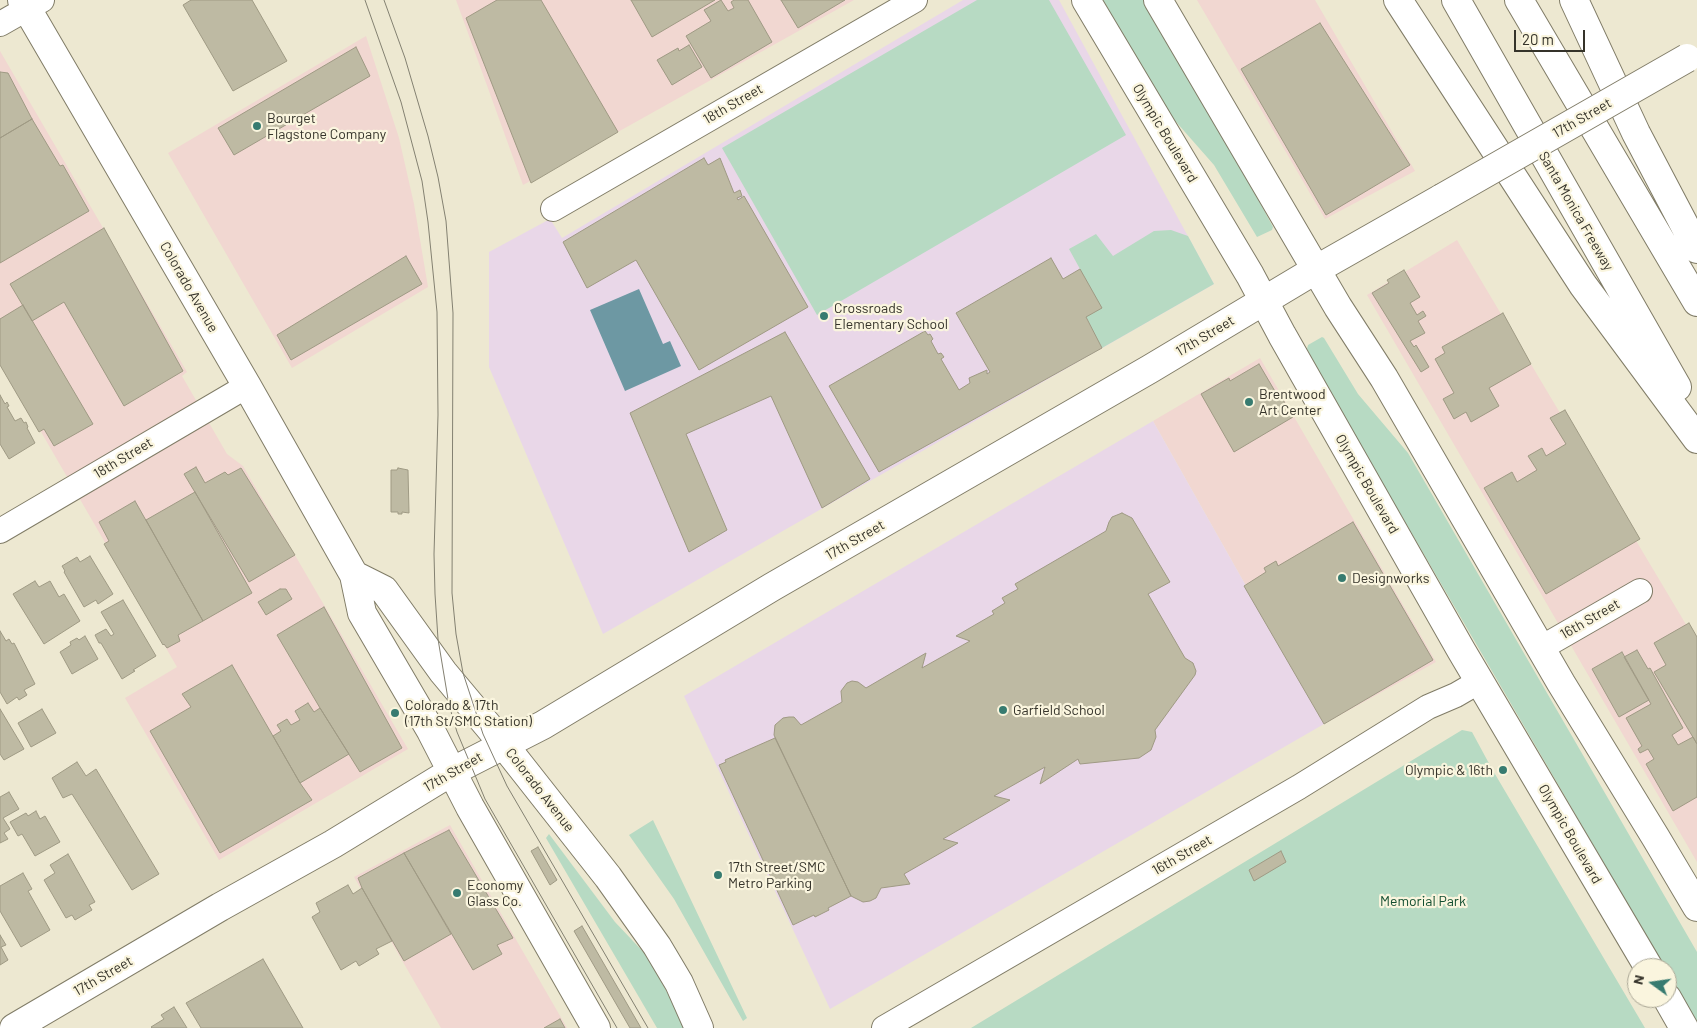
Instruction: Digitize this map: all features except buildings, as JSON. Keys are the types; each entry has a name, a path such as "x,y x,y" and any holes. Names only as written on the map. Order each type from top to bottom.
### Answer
{"main road":[{"name":"Olympic Boulevard","path":"1086,0 1250,276 1461,650 1643,958"},
{"path":"1158,0 1338,307 1384,378 1541,648 1697,907"},
{"path":"1398,0 1583,285 1697,439"},
{"name":"Santa Monica Freeway","path":"1456,0 1697,422"},
{"path":"1519,0 1697,302"},
{"path":"1574,0 1636,133 1697,248"},
{"name":"Colorado Avenue","path":"30,3 354,576 362,613 596,1028"},
{"name":"17th Street","path":"14,1028 220,907 333,844 451,772 543,724 772,587 1150,369 1317,269 1692,55"},
{"name":"Colorado Avenue","path":"354,576 384,590 443,672 504,745 608,877 657,946 678,983 699,1028"},
{"path":"1673,1008 1684,1028"}],"street":[{"name":"18th Street","path":"553,209 915,0"},
{"path":"0,24 30,3"},
{"name":"18th Street","path":"0,531 247,386"},
{"name":"16th Street","path":"1541,648 1640,591"},
{"name":"16th Street","path":"884,1028 1300,787 1428,707 1456,695 1480,681"}],"shaded area":[{"path":"456,0 854,0 523,185"},
{"name":"Crossroads Elementary School","path":"963,0 1059,0 1214,284 603,634 489,367 489,252 550,219 562,238"},
{"path":"1197,0 1315,0 1415,171 1325,219"},
{"path":"366,36 399,138 414,204 428,287 292,368 168,153"},
{"path":"0,51 187,372 182,376 227,454 243,466 408,749 219,860 125,698 177,667 0,361"},
{"path":"1457,240 1697,643 1697,862 1367,295"},
{"path":"1260,358 1436,662 1324,724 1153,421"},
{"name":"Garfield School","path":"1153,421 1324,724 830,1009 684,696"},
{"path":"450,825 567,1028 441,1028 354,877"}],"green space":[{"path":"977,0 1049,0 1126,135 817,315 722,148"},
{"path":"1103,0 1144,0 1235,156 1273,227 1272,230 1257,237 1214,165 1170,115"},
{"path":"1171,230 1188,236 1214,284 1102,348 1086,317 1080,269 1069,249 1096,234 1113,256 1154,231"},
{"path":"1322,337 1324,338 1358,394 1408,453 1697,952 1697,1023 1677,988 1677,958 1659,958 1334,400 1307,349 1308,345"},
{"name":"Memorial Park","path":"1462,730 1472,732 1627,998 1627,1008 1633,1008 1645,1028 971,1028"},
{"path":"653,820 747,1018 743,1021 674,899 629,835"},
{"path":"549,834 615,922 650,959 684,1028 657,1028 546,838"}],"water":[{"path":"639,289 663,344 670,341 681,366 625,391 590,310"}],"tram line":[{"path":"365,0 401,102 422,181 428,222 437,312 438,415 434,554 435,594 438,639 449,705 457,732 485,799 617,1028"},
{"path":"384,0 405,58 428,136 446,221 453,313 452,593 456,634 463,673 483,734 507,786 648,1028"}],"place":[{"name":"Bourget Flagstone Company","path":"257,126"},
{"name":"Crossroads Elementary School","path":"824,316"},
{"name":"Brentwood Art Center","path":"1249,402"},
{"name":"Designworks","path":"1342,578"},
{"name":"Garfield School","path":"1003,710"},
{"name":"Colorado & 17th (17th St/SMC Station)","path":"395,713"},
{"name":"Olympic & 16th","path":"1503,770"},
{"name":"17th Street/SMC Metro Parking","path":"718,875"},
{"name":"Economy Glass Co.","path":"457,893"}]}
